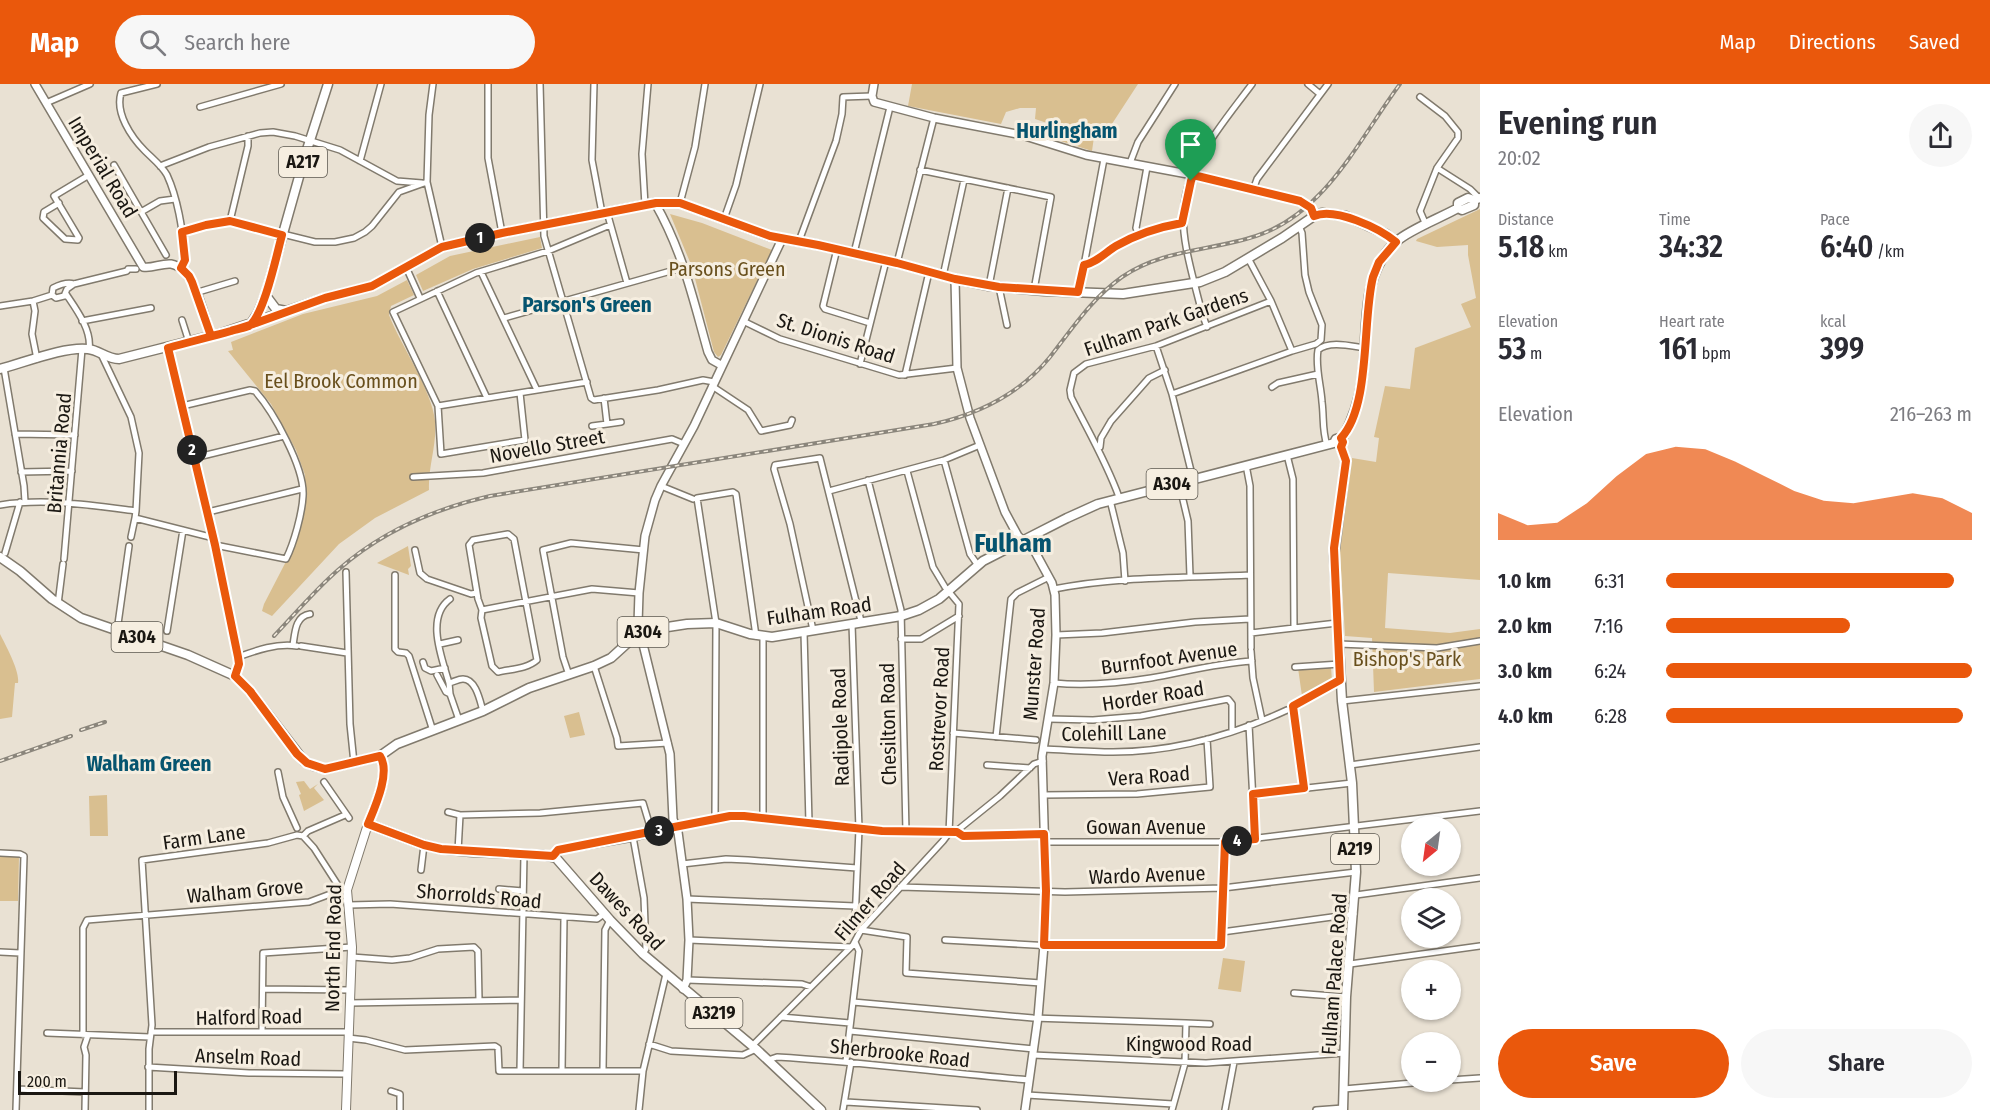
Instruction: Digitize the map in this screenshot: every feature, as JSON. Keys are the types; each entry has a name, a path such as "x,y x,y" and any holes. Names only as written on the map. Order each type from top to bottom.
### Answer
{"main road":[{"name":"A217","path":"267,319 266,295 326,84"},
{"path":"1336,443 1347,429 1356,408 1362,382 1373,277 1379,262 1396,242 1458,208 1458,203 1468,198 1478,199"},
{"path":"2,368 86,349 119,359 168,348 250,325 325,298 372,286 442,247 656,203 680,203 770,236 837,249 955,279 989,286 1034,290 1144,292 1195,283 1217,276 1322,213 1346,216 1386,234 1396,242"},
{"path":"266,295 276,309 286,311"},
{"path":"250,325 266,295"},
{"path":"168,348 208,512 238,657 239,664 235,676"},
{"name":"Fulham Road","path":"235,676 297,754 307,763 325,769 354,763 380,756 390,747 483,711 530,688 594,666 611,658 640,633 687,624 716,623 760,636 772,637 900,616 929,606 977,564 1077,512 1114,499 1336,443"},
{"name":"Fulham Palace Road","path":"1336,443 1345,463 1334,548 1340,680 1352,783 1356,872 1356,895 1346,997 1343,1109"},
{"name":"A304","path":"2,555 58,603 81,618 188,655 235,676"},
{"name":"North End Road","path":"346,1110 352,947 349,905 344,890 383,777 384,762 380,756"},
{"path":"368,824 424,845 458,851 553,856"},
{"name":"Dawes Road","path":"553,856 643,954 666,974 685,984 821,1110"}],"street":[{"name":"Imperial Road","path":"35,84 139,268"},
{"path":"46,103 90,84"},
{"path":"157,84 121,93 120,105 127,127 143,149 166,173 175,199 182,232 185,260 181,268"},
{"path":"200,107 281,84"},
{"path":"360,161 381,84"},
{"path":"433,84 425,183 442,247"},
{"path":"488,84 488,158 502,233"},
{"path":"540,84 543,225 548,251 591,398 604,399 703,380 713,384 748,410 761,431 790,425 792,420"},
{"path":"594,84 592,160 604,213 610,225 627,283"},
{"path":"645,205 642,154 648,84"},
{"path":"680,203 695,147 705,84"},
{"path":"724,219 736,185 760,84"},
{"path":"874,84 872,96 874,102 890,107 1022,135 1086,155 1193,175 1300,201 1311,208 1314,216"},
{"path":"1130,163 1138,142 1175,84"},
{"path":"1207,327 1199,304 1184,237 1182,223 1186,195 1202,154 1252,84"},
{"path":"1308,84 1320,94"},
{"path":"1253,190 1257,179 1328,84"},
{"path":"799,241 836,141 843,97 872,96"},
{"path":"1420,97 1451,122 1457,128 1458,135 1437,168 1420,211 1426,225"},
{"path":"854,253 890,107"},
{"path":"897,263 934,118"},
{"path":"160,166 190,153 248,136 273,132 340,150 397,181 413,180 425,183"},
{"path":"230,221 248,146 248,136"},
{"path":"1078,292 1104,159"},
{"path":"114,165 166,255"},
{"path":"1139,235 1136,228 1147,167"},
{"path":"1437,168 1470,189 1478,199"},
{"path":"920,170 1051,197 1034,290"},
{"path":"59,203 44,212 43,218 65,239 78,240 79,238 59,203 54,196 89,176"},
{"path":"943,276 964,180"},
{"path":"397,181 399,192"},
{"path":"182,232 230,221 315,242 335,242 354,238 372,226 399,192 425,183"},
{"path":"989,286 1008,189"},
{"path":"141,212 160,201 175,199"},
{"path":"656,203 685,267 708,352 714,361 721,365"},
{"path":"1084,265 1092,263 1109,250 1139,235 1182,223"},
{"path":"520,393 525,440 442,454 439,451 438,406 393,312 481,272 548,251 610,225"},
{"path":"1299,226 1305,275 1322,326 1323,336 1318,346 1318,374 1324,435 1336,443"},
{"path":"782,239 684,444 661,486 648,523 637,618 668,743 673,819 687,899 688,939 685,984 802,984 811,987"},
{"path":"837,249 823,306 825,309 870,323"},
{"path":"1248,258 1271,301 1292,351"},
{"path":"860,364 886,261"},
{"path":"0,306 33,301 52,295 56,298 74,284 128,269 166,264 181,268 189,276 211,336"},
{"path":"406,267 420,298"},
{"path":"504,318 685,267"},
{"path":"481,272 537,390"},
{"path":"905,375 929,272"},
{"name":"Munster Road","path":"955,279 957,368 970,418 1005,512 1018,536 1034,550 1054,590 1056,635 1054,683 1042,761 1046,891 1044,945 1034,1052 1025,1110"},
{"path":"195,293 235,280"},
{"path":"999,287 1007,325"},
{"path":"52,295 53,288 66,289"},
{"path":"66,289 88,336 86,349"},
{"path":"437,291 487,398"},
{"path":"33,301 35,311 32,334 37,359"},
{"name":"Fulham Park Gardens","path":"1125,581 1114,499 1100,449 1071,397 1070,390 1074,373 1086,364 1156,346 1271,301"},
{"path":"82,321 151,308"},
{"path":"182,320 189,342"},
{"name":"St. Dionis Road","path":"743,321 780,339 860,364 905,375 957,368"},
{"path":"1172,394 1292,351 1324,345 1365,348"},
{"path":"1156,346 1172,394 1192,479"},
{"name":"Britannia Road","path":"58,603 86,349"},
{"path":"101,354 131,417 139,453 135,514 131,537"},
{"path":"2,368 21,472 22,502 2,555"},
{"path":"1100,449 1101,438 1112,421 1149,378 1165,370"},
{"path":"1272,387 1278,383 1318,374"},
{"path":"438,406 587,382"},
{"path":"0,505 22,502 69,502 135,514 214,542 286,559 296,531 303,496 292,455 269,410 253,390 182,406"},
{"path":"604,399 607,424"},
{"path":"592,426 621,422"},
{"path":"15,434 75,435"},
{"path":"194,458 284,436"},
{"name":"Novello Street","path":"412,477 483,473 672,439 684,444"},
{"path":"829,491 944,460 980,445"},
{"path":"1287,455 1293,482 1294,628"},
{"name":"Radipole Road","path":"809,631 790,524 774,469 775,465 820,458 856,622 859,830 855,922 861,930"},
{"path":"944,460 970,554 977,564"},
{"path":"1246,465 1250,486 1251,661 1262,720"},
{"path":"21,472 72,471"},
{"name":"Rostrevor Road","path":"907,471 933,567 959,604 949,833"},
{"name":"Chesilton Road","path":"868,480 898,594 906,832"},
{"path":"1179,483 1188,521 1190,576"},
{"path":"661,486 695,499 733,492 736,494 760,636 764,818"},
{"path":"208,512 302,489"},
{"path":"695,499 716,623 715,818"},
{"path":"167,631 183,530"},
{"path":"510,534 514,539 537,660 519,668 498,672 494,670 477,593 469,544 473,540 510,534"},
{"path":"569,675 563,657 543,550 571,543 644,550"},
{"path":"117,631 129,546"},
{"path":"416,550 420,573 427,579 471,594 477,593"},
{"path":"346,572 347,653 354,763"},
{"path":"395,575 395,649 409,656 433,731"},
{"path":"1054,590 1190,576 1250,575"},
{"path":"996,737 1011,599 1017,593 1049,577"},
{"path":"482,610 592,589 639,592"},
{"path":"450,599 444,604 436,627 450,694 459,720"},
{"path":"297,646 298,620 310,614"},
{"path":"901,639 921,639 959,616"},
{"path":"1056,635 1250,619"},
{"path":"1251,633 1337,623"},
{"path":"809,631 809,823"},
{"path":"440,644 458,640"},
{"path":"1339,644 1432,648 1480,641"},
{"path":"238,657 261,649 297,646 347,653"},
{"name":"Burnfoot Avenue","path":"1054,683 1135,680 1221,664 1251,661"},
{"path":"423,662 425,668 431,671 445,668"},
{"path":"1295,667 1340,664"},
{"path":"594,666 618,746 668,743"},
{"path":"437,675 446,692 450,694"},
{"path":"449,683 470,680 483,711"},
{"name":"Colehill Lane","path":"1044,749 1113,752 1176,747 1262,720 1290,708 1340,680"},
{"path":"1342,701 1480,686"},
{"name":"Horder Road","path":"1049,719 1093,720 1134,717 1228,699 1232,704 1232,731"},
{"path":"1290,708 1304,788"},
{"path":"1249,725 1255,839"},
{"path":"953,734 1036,740"},
{"name":"Vera Road","path":"1043,795 1137,794 1210,787 1207,739"},
{"path":"1350,765 1480,747"},
{"path":"553,856 558,850 633,837 715,818 744,816 859,830 957,832 1036,762 1042,761"},
{"path":"987,765 1030,768"},
{"path":"278,772 283,797 297,828"},
{"name":"Farm Lane","path":"149,1110 148,1067 152,1025 142,860 268,843 297,835 303,836 308,831 347,817 324,782"},
{"path":"1253,794 1352,783"},
{"path":"448,812 460,815 540,813 643,803 652,832"},
{"name":"Gowan Avenue","path":"957,832 963,836 1225,842 1480,811"},
{"path":"458,851 460,815"},
{"name":"Filmer Road","path":"754,1048 781,1017 855,942 861,930 949,833"},
{"path":"303,836 344,890"},
{"path":"633,837 644,898 646,949 643,954"},
{"path":"945,940 1044,945 1221,945 1225,842"},
{"path":"421,870 424,845"},
{"path":"0,853 24,856 18,953 16,1110"},
{"path":"524,854 520,1071 643,1071"},
{"path":"682,864 726,859 857,868"},
{"name":"Wardo Avenue","path":"900,887 1065,892 1223,888 1356,872"},
{"path":"1356,895 1480,878"},
{"path":"499,889 523,891"},
{"name":"Walham Grove","path":"86,1036 82,976 85,921 309,902 344,890"},
{"path":"687,899 855,906"},
{"name":"Shorrolds Road","path":"349,905 390,904 564,918 607,917"},
{"path":"1222,932 1354,914"},
{"path":"603,1070 604,930 607,917"},
{"path":"562,1071 564,918"},
{"path":"861,930 907,937 906,973 1041,983"},
{"path":"688,939 850,947"},
{"path":"843,1110 846,1102 850,1023 859,951 855,942"},
{"path":"1350,964 1480,946"},
{"path":"262,1032 263,953 352,947"},
{"path":"352,957 392,960 410,958 438,949 474,947 478,951 479,1000"},
{"path":"0,952 18,953"},
{"path":"639,1110 643,1071 666,974"},
{"path":"263,989 350,990"},
{"path":"1294,993 1346,997"},
{"path":"350,1003 521,999"},
{"path":"853,1002 1038,1017 1210,1024"},
{"path":"781,1017 850,1023"},
{"path":"1027,1095 1173,1107 1185,1063 1186,1023"},
{"name":"Kingwood Road","path":"850,1031 1034,1052 1185,1063 1234,1062 1345,1053"},
{"name":"Halford Road","path":"47,1033 86,1036 262,1032 348,1035 405,1050 495,1046 498,1048 499,1071 520,1071"},
{"path":"85,1110 87,1055 90,1046 86,1036"},
{"path":"649,1044 671,1051 743,1055 754,1048"},
{"name":"Sherbrooke Road","path":"768,1060 777,1057 849,1061 925,1071 1029,1080"},
{"path":"1225,1110 1234,1062"},
{"name":"Anselm Road","path":"148,1067 249,1074 346,1074"},
{"path":"1461,1079 1480,1078"},
{"path":"1344,1089 1401,1084"},
{"path":"17,1089 85,1092"},
{"path":"391,1091 400,1094 400,1110"},
{"path":"846,1102 977,1110"},
{"path":"1316,1110 1343,1109"}],"green space":[{"path":"912,84 1138,84 1108,130 1099,129 1094,137 1092,151 1042,135 1047,123 1035,119 1036,108 1020,108 1006,112 1001,124 908,106"},
{"name":"Bishop's Park","path":"1480,209 1480,580 1388,573 1385,628 1450,633 1480,629 1480,679 1374,692 1372,638 1345,636 1340,552 1352,458 1376,462 1379,438 1374,437 1385,386 1410,389 1415,348 1471,327 1461,304 1476,298 1468,245 1437,247 1416,241"},
{"name":"Parsons Green","path":"670,214 702,223 772,250 718,357 714,352 692,267"},
{"path":"540,237 542,248 473,269 423,291 416,275 450,256"},
{"name":"Eel Brook Common","path":"407,280 414,295 391,306 389,315 433,409 435,430 429,490 375,518 339,544 272,616 262,611 294,546 305,497 305,475 296,450 271,404 228,351 233,350 231,342 303,314 377,296"},
{"path":"408,546 411,566 408,569 409,575 377,563"},
{"path":"0,634 17,672 18,683 15,683 12,717 0,719"},
{"path":"1331,667 1332,681 1302,696 1298,668"},
{"path":"579,712 585,735 570,738 564,716"},
{"path":"304,781 310,789 318,784 314,788 324,800 304,811 296,782"},
{"path":"107,795 108,836 90,836 89,796"},
{"path":"0,855 19,856 18,901 0,901"},
{"path":"1223,958 1245,961 1241,992 1218,989"}],"railway":[{"path":"274,636 338,570 372,544 410,523 469,501 934,424 966,415 997,401 1012,392 1038,370 1101,294 1122,277 1154,261 1256,236 1281,225 1302,210 1339,172 1400,84"},
{"path":"81,730 105,722"},
{"path":"0,761 71,736"}],"district":[{"name":"Hurlingham","path":"1067,131"},
{"name":"Parson's Green","path":"587,305"},
{"name":"Fulham","path":"1013,543"},
{"name":"Walham Green","path":"149,764"}],"route":[{"path":"1191,181 1186,195 1182,223 1139,235 1109,250 1087,266 1084,265 1078,292 989,286 955,279 897,263 770,236 699,209 669,202 502,233 442,247 372,286 325,298 256,323 250,325 211,336 192,282 181,268 185,260 182,232 230,221 282,235 266,294 250,325 233,330 211,336 202,338 168,348 215,545 238,657 239,664 235,676 250,691 297,754 307,763 325,769 380,756 385,769 368,824 424,845 472,852 553,856 558,850 730,816 859,830 957,832 963,836 1044,834 1046,891 1044,945 1221,945 1225,842 1255,839 1253,794 1304,788 1292,713 1293,706 1340,680 1334,548 1346,461 1341,447 1343,445 1341,438 1356,408 1362,382 1371,282 1382,257 1396,242 1386,234 1346,216 1329,213 1314,216 1311,208 1300,201 1193,175 1191,181"}]}
